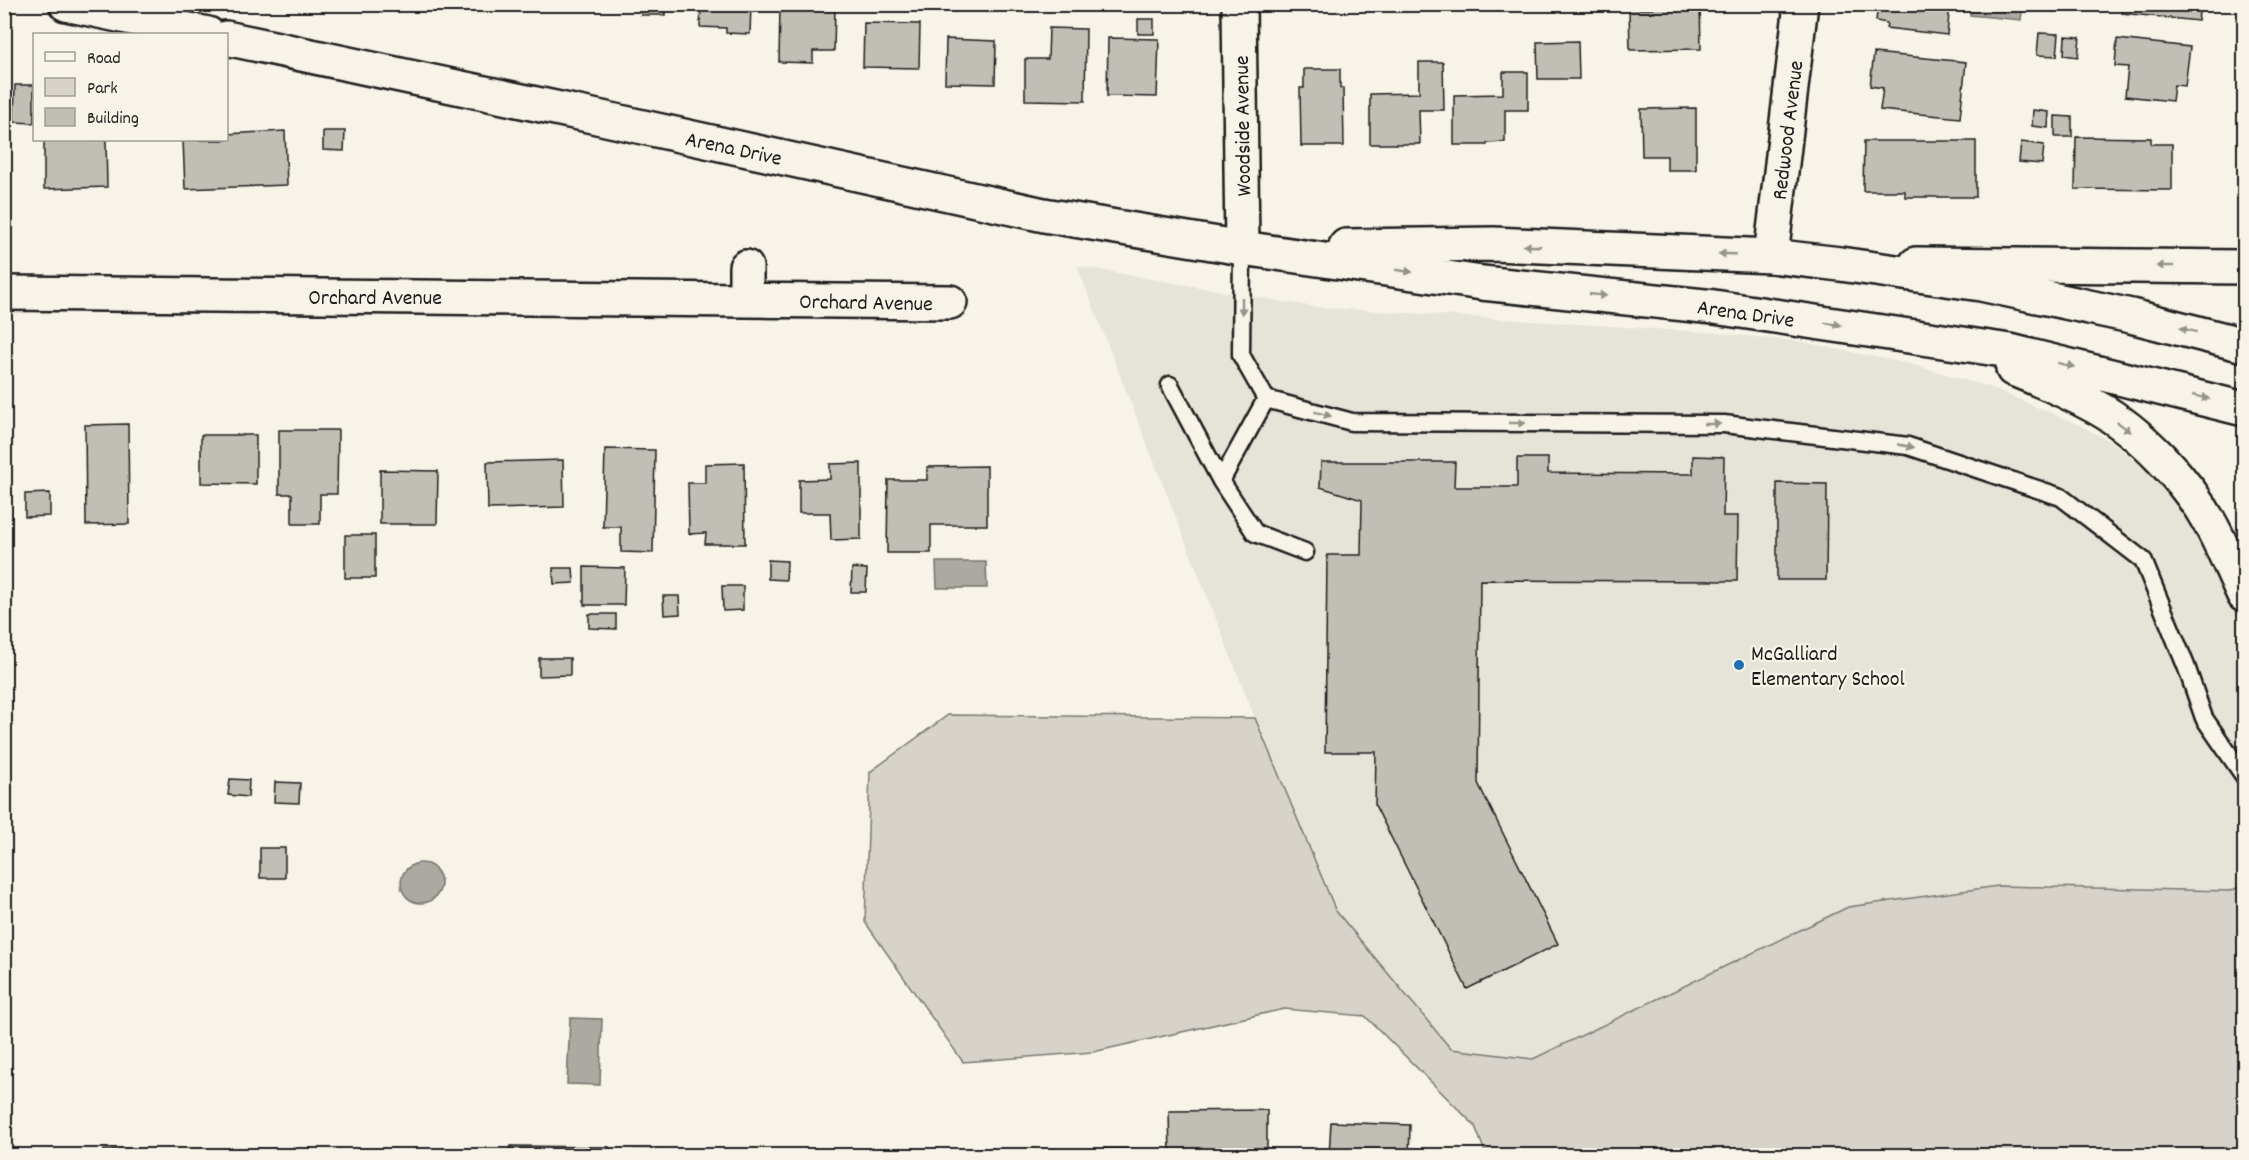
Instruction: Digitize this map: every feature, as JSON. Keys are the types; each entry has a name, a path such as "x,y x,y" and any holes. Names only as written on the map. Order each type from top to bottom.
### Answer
{"main road":[{"path":"66,4 203,33"},
{"name":"Woodside Avenue","path":"1239,4 1242,248"},
{"name":"Redwood Avenue","path":"1771,256 1801,4"},
{"name":"Arena Drive","path":"228,38 1044,215 1242,248 1482,283 1714,307 2010,351 2244,409"},
{"name":"Arena Drive","path":"1242,248 1494,244 1771,256 1981,284 2131,316 2244,345"},
{"path":"1840,264 2244,267"},
{"path":"746,267 746,299"},
{"name":"Orchard Avenue","path":"4,293 950,302"},
{"path":"1938,340 2048,383 2098,408 2140,439 2180,480 2210,523 2244,595"}],"lane":[{"path":"1242,248 1241,355 1266,399 1352,422 1724,424 1908,446 2061,497 2143,560 2186,666 2204,718 2244,776"},
{"path":"1170,386 1221,481 1255,533 1305,552"},
{"path":"1221,481 1266,399"}],"shaded area":[{"path":"1971,5 2023,5 2021,20 1970,15"},
{"name":"McGalliard Elementary School","path":"1077,266 1314,307 1718,333 1803,342 1914,365 1989,387 2077,424 2112,442 2151,473 2192,514 2244,611 2244,885 2231,891 1848,907 1533,1059 1450,1049 1336,911 1255,718"},
{"path":"936,562 986,562 987,588 937,588"},
{"path":"421,863 435,869 441,883 435,897 421,903 407,897 401,883 407,869"},
{"path":"570,1018 602,1019 600,1085 567,1084"}],"green space":[{"path":"948,715 1255,718 1336,911 1451,1049 1533,1059 1848,907 1998,886 2230,891 2244,885 2244,1155 1486,1155 1475,1126 1365,1016 1284,1009 1093,1052 963,1062 865,922 870,772"}],"building":[{"path":"615,4 665,4 665,15 641,15 641,6"},
{"path":"701,4 751,4 750,34 726,33 726,28 700,27"},
{"path":"1316,4 1358,4 1358,7 1316,7"},
{"path":"1652,4 1700,4 1701,49 1630,50 1629,9 1653,9"},
{"path":"1878,4 1950,4 1947,35 1886,28 1887,23 1876,21"},
{"path":"2123,4 2200,4 2198,21 2122,13"},
{"path":"780,5 835,6 834,51 813,51 813,63 779,62"},
{"path":"1138,19 1154,19 1154,34 1138,34"},
{"path":"864,23 920,24 919,68 863,67"},
{"path":"1049,28 1086,29 1085,101 1025,100 1025,59 1048,59"},
{"path":"2039,33 2059,34 2057,56 2037,55"},
{"path":"2065,36 2080,37 2078,57 2064,55"},
{"path":"1108,38 1159,39 1157,97 1107,96"},
{"path":"946,39 996,41 995,84 945,83"},
{"path":"2117,39 2190,47 2185,86 2174,85 2172,101 2125,96 2128,67 2115,66"},
{"path":"1578,41 1579,79 1538,79 1537,42"},
{"path":"1874,53 1966,62 1960,118 1880,110 1883,88 1870,86"},
{"path":"1419,62 1443,62 1444,110 1419,110 1420,144 1370,144 1370,94 1419,93"},
{"path":"1304,69 1340,69 1340,88 1343,88 1344,146 1301,146 1300,88 1304,88"},
{"path":"1503,72 1528,72 1528,110 1505,110 1505,142 1487,143 1487,145 1454,145 1454,95 1503,94"},
{"path":"15,85 33,85 33,123 14,122"},
{"path":"1696,108 1696,170 1667,170 1667,156 1642,156 1641,109"},
{"path":"2033,110 2049,112 2048,128 2032,126"},
{"path":"2055,116 2072,117 2072,137 2055,137"},
{"path":"285,131 287,185 185,189 183,141 228,141 228,134"},
{"path":"323,131 345,131 344,151 323,150"},
{"path":"2076,137 2151,138 2151,144 2172,144 2172,190 2075,189"},
{"path":"44,141 106,141 107,187 44,189"},
{"path":"1864,141 1976,141 1976,197 1905,197 1905,191 1863,191"},
{"path":"2021,142 2044,145 2042,164 2019,162"},
{"path":"128,424 129,524 86,525 85,425"},
{"path":"279,430 338,430 337,494 320,494 320,524 292,524 292,494 279,494"},
{"path":"201,435 256,435 256,484 201,483"},
{"path":"605,449 655,450 653,553 621,552 621,527 603,527"},
{"path":"1693,456 1724,457 1723,516 1738,516 1737,581 1480,580 1478,783 1558,944 1467,989 1375,805 1376,752 1325,752 1327,555 1361,555 1362,500 1320,487 1321,462 1455,462 1454,487 1517,487 1517,458 1548,458 1548,473 1693,474"},
{"path":"563,460 564,507 488,509 487,462"},
{"path":"744,463 745,544 705,544 706,533 689,534 688,483 705,483 705,464"},
{"path":"861,463 861,539 831,540 830,513 799,513 799,480 830,479 830,464"},
{"path":"987,466 987,525 931,525 931,553 887,553 888,480 927,480 927,467"},
{"path":"380,470 438,471 437,524 380,524"},
{"path":"1777,483 1827,484 1826,580 1777,580"},
{"path":"50,493 50,516 25,517 25,494"},
{"path":"345,535 375,535 375,578 345,578"},
{"path":"768,560 787,561 786,580 768,579"},
{"path":"584,567 625,568 624,605 584,605"},
{"path":"553,568 573,568 574,583 554,584"},
{"path":"852,568 867,569 866,592 851,592"},
{"path":"722,586 743,586 743,610 723,611"},
{"path":"663,596 679,596 680,614 664,615"},
{"path":"589,614 616,614 616,629 589,628"},
{"path":"539,658 570,658 570,675 539,676"},
{"path":"230,779 249,780 248,797 228,795"},
{"path":"275,782 300,783 299,803 274,802"},
{"path":"260,848 285,848 285,878 260,878"},
{"path":"1267,1110 1267,1156 1170,1156 1169,1111"},
{"path":"1331,1122 1410,1125 1409,1156 1329,1156"},
{"path":"510,1146 609,1147 608,1156 510,1156"},
{"path":"139,1149 139,1156 104,1156 104,1150"},
{"path":"196,1149 293,1149 293,1156 196,1156"},
{"path":"1103,1149 1132,1149 1132,1156 1103,1156"},
{"path":"634,1151 674,1151 674,1156 634,1156"}],"place":[{"name":"McGalliard Elementary School","path":"1739,665"}]}
